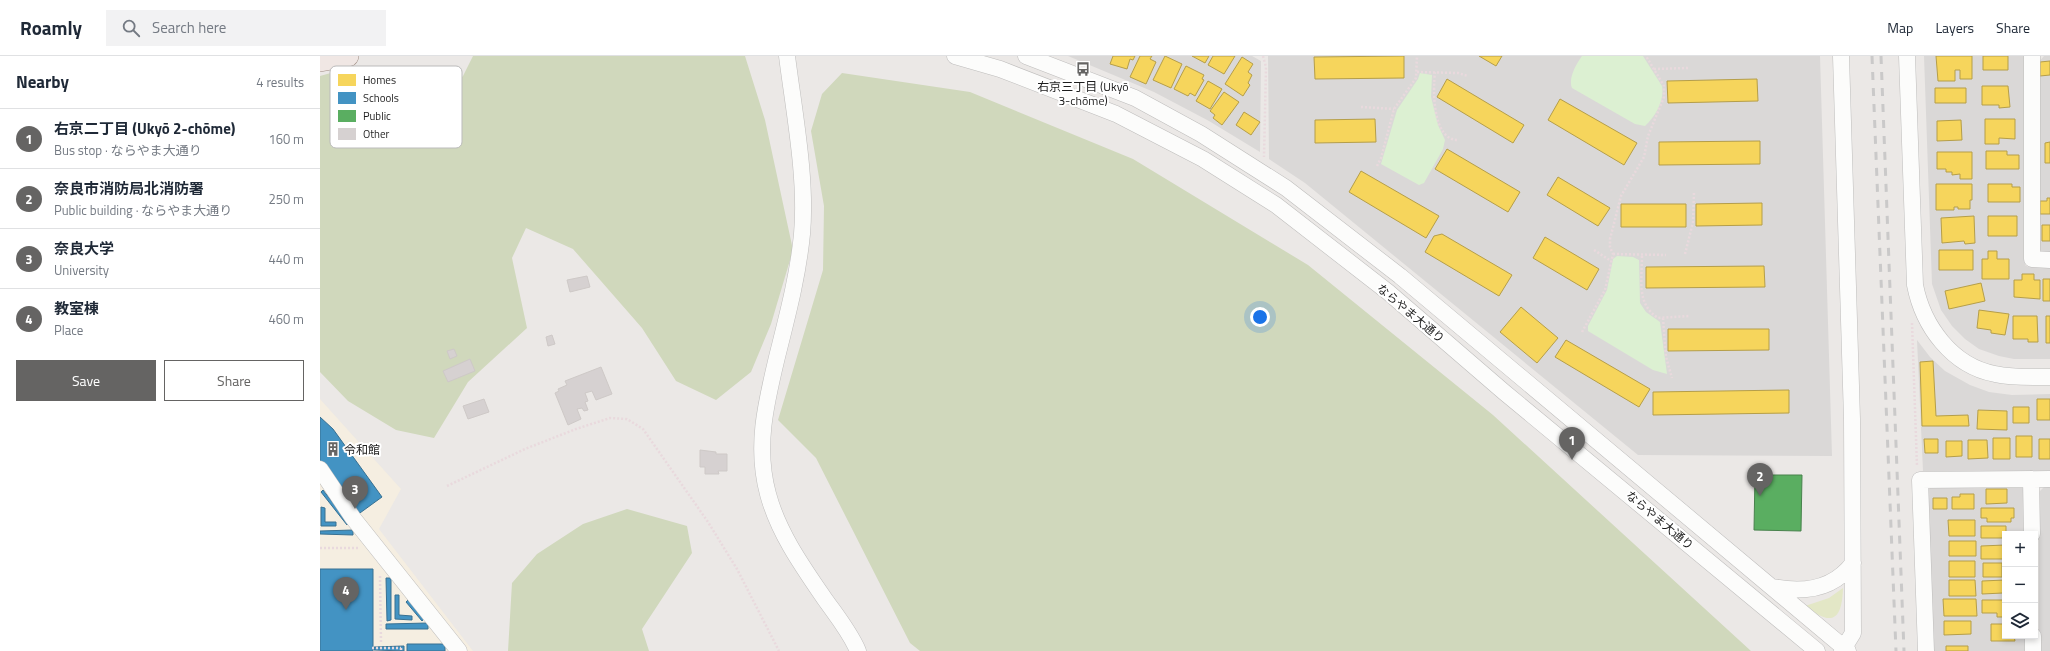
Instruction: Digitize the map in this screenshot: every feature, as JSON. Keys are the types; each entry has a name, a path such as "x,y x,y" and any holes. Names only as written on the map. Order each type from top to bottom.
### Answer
{"main road":[{"path":"320,61 348,56"}],"street":[{"path":"787,56 803,208 802,233 791,300 764,410 761,454 768,493 781,530 816,586 847,630 858,651"},
{"name":"ならやま大通り","path":"956,56 978,59 1116,114 1203,159 1276,204 1388,292 1504,392 1817,651"},
{"name":"ならやま大通り","path":"1026,56 1135,98 1201,134 1286,188 1400,276 1771,586 1845,650"},
{"path":"1840,56 1852,420 1853,633 1845,650"},
{"path":"1906,56 1914,272 1915,286 1921,308 1938,338 1956,357 1966,363 1994,374 2011,377 2050,377"},
{"path":"2032,56 2032,260 2050,260"},
{"path":"320,469 353,518 379,548 459,651"},
{"path":"2031,479 2032,531"},
{"path":"1926,651 1920,480 2050,479"},
{"path":"1771,586 1792,591 1815,588 1844,574 1852,563"},
{"path":"2033,639 2033,651"}],"path":[{"path":"1263,56 1266,67 1264,159"},
{"path":"1377,166 1381,158 1394,109 1416,78 1416,56"},
{"path":"1582,332 1603,293 1613,254 1610,247 1610,239 1621,196 1644,157 1648,136 1664,97 1664,86 1646,56"},
{"path":"1654,69 1688,68"},
{"path":"1417,72 1458,73 1468,76"},
{"path":"1435,72 1433,97 1438,118 1445,133 1450,138 1458,140"},
{"path":"1361,106 1394,109"},
{"path":"1685,254 1693,222 1694,192"},
{"path":"1594,250 1611,261"},
{"path":"1613,254 1642,256 1666,255"},
{"path":"1642,256 1643,303 1651,313 1658,318 1690,316"},
{"path":"1663,318 1666,357 1672,378"},
{"path":"1912,318 1918,476 1920,480"},
{"path":"447,486 526,449 576,429 610,418 627,419 643,429 708,522 737,569 778,651"},
{"path":"320,548 379,548 381,643"},
{"path":"372,648 401,649"}],"shaded area":[{"path":"1068,56 1252,56 1261,61 1260,152 1209,121 1154,92"},
{"path":"1268,56 1820,56 1832,456 1638,455 1305,183 1269,159"},
{"path":"1924,56 2025,56 2025,265 2028,267 2050,267 2050,359 2014,359 1999,356 1979,349 1965,339 1952,326 1941,310 1932,284"},
{"path":"2044,56 2050,56 2050,254 2044,254 2038,248 2038,63"},
{"path":"1917,340 1930,357 1945,371 1970,385 1989,392 2012,395 2050,394 2050,472 1923,471"},
{"path":"320,399 401,489 379,529 473,651 320,651"},
{"path":"1933,485 2020,486 2026,491 2026,531 2002,531 2002,639 2026,639 2026,651 1934,651 1926,492"},
{"path":"2046,485 2050,485 2050,651 2039,651 2039,492"}],"green space":[{"path":"473,56 745,56 765,120 793,250 771,324 751,372 716,400 676,381 642,328 573,249 526,228 512,258 527,328 468,382 434,438 396,430 348,401 320,372 320,76 330,73 330,148 462,148 463,76"},
{"path":"1582,56 1643,56 1662,86 1663,91 1658,108 1645,126 1635,124 1572,88 1572,76 1575,67"},
{"path":"842,73 970,92 1133,159 1308,265 1493,415 1751,651 920,651 910,643 816,458 778,420 823,270 824,206 811,131 822,94"},
{"path":"1420,73 1432,75 1431,97 1438,125 1445,140 1443,149 1424,183 1419,185 1381,164 1397,110 1418,79"},
{"path":"1617,256 1633,257 1639,260 1640,303 1646,312 1660,322 1667,374 1653,370 1588,331 1588,326 1607,290 1613,259"},
{"path":"627,509 687,526 692,553 642,629 649,651 508,651 512,583 537,554 583,524"},
{"path":"1843,588 1840,608 1837,614 1833,617 1828,618 1822,616 1805,606 1829,598"}],"building: Homes":[{"path":"1113,56 1135,56 1133,60 1130,59 1127,69 1110,64"},
{"path":"1140,56 1152,56 1150,59 1156,62 1146,84 1130,77"},
{"path":"1165,56 1182,64 1171,88 1153,80"},
{"path":"1192,56 1209,56 1205,63"},
{"path":"1213,56 1235,56 1224,74 1208,65"},
{"path":"1404,56 1404,78 1315,79 1314,57"},
{"path":"1479,56 1502,56 1496,66"},
{"path":"1936,56 1972,56 1972,79 1960,79 1960,70 1955,70 1955,81 1938,81"},
{"path":"1983,56 2008,56 2008,70 1983,70"},
{"path":"1242,57 1253,64 1248,72 1252,75 1248,83 1250,85 1243,96 1225,84"},
{"path":"2050,61 2050,75 2040,76 2040,62"},
{"path":"1186,66 1204,75 1202,79 1204,80 1195,96 1190,93 1188,96 1174,89"},
{"path":"1447,79 1524,125 1513,143 1437,97"},
{"path":"1757,79 1758,101 1668,103 1667,81"},
{"path":"1208,81 1222,89 1210,109 1196,101"},
{"path":"1982,86 2008,86 2010,107 1999,108 1999,105 1982,105"},
{"path":"1935,88 1966,88 1966,103 1935,103"},
{"path":"1224,92 1239,102 1222,125 1213,118 1215,115 1210,111"},
{"path":"1560,99 1637,143 1624,165 1548,120"},
{"path":"1244,112 1260,122 1251,135 1236,125"},
{"path":"1375,119 1376,142 1315,143 1315,120"},
{"path":"1985,119 2015,119 2015,139 1999,138 1999,144 1985,144"},
{"path":"1961,120 1962,140 1937,141 1937,121"},
{"path":"1760,141 1760,164 1659,165 1659,142"},
{"path":"2050,142 2050,163 2045,163 2045,143"},
{"path":"1447,149 1520,192 1508,212 1435,169"},
{"path":"1986,151 2007,151 2007,155 2019,155 2019,169 1986,169"},
{"path":"1937,152 1972,152 1972,179 1960,179 1960,174 1952,175 1952,172 1946,172 1946,169 1937,169"},
{"path":"1361,171 1439,216 1426,238 1349,192"},
{"path":"1558,177 1610,208 1598,226 1547,195"},
{"path":"1936,184 1972,184 1972,200 1970,200 1970,209 1958,209 1958,207 1954,207 1954,210 1936,210"},
{"path":"1988,184 2012,184 2012,187 2020,187 2020,202 1988,202"},
{"path":"2047,198 2050,198 2050,214 2040,214 2040,201 2047,201"},
{"path":"1762,203 1762,225 1696,226 1696,204"},
{"path":"1621,204 1686,204 1686,227 1621,227"},
{"path":"1974,216 1975,243 1965,244 1964,241 1942,243 1941,218"},
{"path":"1988,216 2017,216 2017,236 1988,236"},
{"path":"2042,225 2050,225 2050,241 2042,241"},
{"path":"1442,234 1512,275 1499,296 1425,252 1434,236"},
{"path":"1545,237 1599,269 1587,290 1533,258"},
{"path":"1939,250 1973,250 1973,270 1939,270"},
{"path":"1988,251 1997,251 1997,259 2009,259 2009,279 1982,279 1982,259 1988,259"},
{"path":"1764,266 1765,287 1646,288 1646,267"},
{"path":"2022,274 2034,274 2034,280 2040,280 2040,299 2014,297 2014,280 2022,280"},
{"path":"2043,279 2050,279 2050,301 2043,301"},
{"path":"1981,283 1985,301 1949,309 1945,291"},
{"path":"1521,307 1558,338 1537,363 1500,332"},
{"path":"1979,310 2009,314 2005,335 1991,333 1991,330 1977,328"},
{"path":"2013,316 2037,316 2038,342 2028,342 2028,339 2013,339"},
{"path":"2046,316 2050,316 2050,343 2046,343"},
{"path":"1668,329 1769,329 1769,350 1668,351"},
{"path":"1566,340 1650,389 1639,407 1555,357"},
{"path":"1933,361 1936,416 1968,415 1969,426 1922,426 1920,362"},
{"path":"1789,390 1789,413 1653,415 1653,392"},
{"path":"2037,399 2050,399 2050,420 2037,420"},
{"path":"2013,407 2029,407 2029,423 2013,423"},
{"path":"1978,410 2007,411 2007,430 1977,429"},
{"path":"2016,436 2032,436 2032,457 2016,457"},
{"path":"1993,438 2010,438 2010,459 1993,459"},
{"path":"1924,439 1938,439 1938,453 1925,453"},
{"path":"2039,439 2050,439 2050,459 2039,459"},
{"path":"1968,440 1987,440 1988,458 1968,459"},
{"path":"1946,441 1962,441 1962,456 1946,457"},
{"path":"1986,489 2007,489 2007,503 1986,504"},
{"path":"1960,494 1974,494 1974,509 1952,509 1952,497 1960,497"},
{"path":"1933,498 1947,498 1947,509 1933,509"},
{"path":"1981,508 2014,508 2014,518 2011,518 2011,522 1987,522 1987,518 1981,518"},
{"path":"1948,520 1975,520 1975,536 1949,536"},
{"path":"1981,526 2006,526 2006,531 2002,531 2002,538 1981,538"},
{"path":"1949,541 1976,541 1976,556 1949,556"},
{"path":"2002,545 2002,559 1981,559 1981,546"},
{"path":"1949,561 1975,561 1975,577 1949,577"},
{"path":"1983,563 2002,563 2002,577 1983,577"},
{"path":"1949,580 1975,580 1976,596 1949,596"},
{"path":"2002,580 2002,593 1982,594 1982,581"},
{"path":"1943,599 1976,599 1977,616 1944,616"},
{"path":"1982,600 2002,600 2002,617 1997,617 1997,613 1982,613"},
{"path":"1944,621 1971,621 1971,634 1944,635"},
{"path":"1991,624 2002,624 2002,639 2015,639 2015,641 1991,641"},
{"path":"1946,646 1968,646 1968,651 1946,651"}],"building: Schools":[{"name":"令和館","path":"320,417 333,429 382,497 353,518 320,468"},
{"path":"323,490 349,523 347,525 321,492"},
{"path":"321,507 325,508 325,522 336,522 336,526 321,526"},
{"path":"353,530 353,535 320,534 320,531"},
{"path":"320,569 373,569 373,651 320,651"},
{"path":"386,578 391,578 391,620 387,621"},
{"path":"395,595 399,595 399,615 412,616 412,620 395,619"},
{"path":"409,599 424,619 422,621 406,602"},
{"path":"428,623 428,629 386,629 386,624"},
{"path":"407,644 445,644 445,651 407,651"},
{"path":"404,646 404,651 374,650 374,647"}],"building: Public":[{"path":"1755,475 1802,475 1801,531 1754,530"}],"building: Other":[{"path":"587,276 590,287 570,292 567,280"},
{"path":"552,335 555,344 548,346 546,337"},
{"path":"454,349 457,356 450,359 447,351"},
{"path":"470,359 475,371 448,382 443,371"},
{"path":"601,367 612,394 596,400 592,391 585,393 588,401 585,402 588,410 584,411 582,408 577,409 581,419 568,425 555,393 559,391 558,389 567,385 565,381"},
{"path":"484,399 489,412 468,419 463,406"},
{"path":"700,450 716,452 716,454 727,454 727,471 718,471 719,474 705,474 705,467 700,467"}],"railway":[{"path":"1872,56 1896,651"},
{"path":"1881,56 1904,651"}],"place":[{"name":"右京三丁目 (Ukyō 3-chōme)","path":"1083,69"},
{"name":"令和館","path":"333,449"},
{"name":"右京二丁目 (Ukyō 2-chōme)","path":"1572,460"},
{"name":"奈良市消防局北消防署","path":"1760,496"},
{"name":"奈良大学","path":"355,509"},
{"name":"教室棟","path":"346,610"}]}
